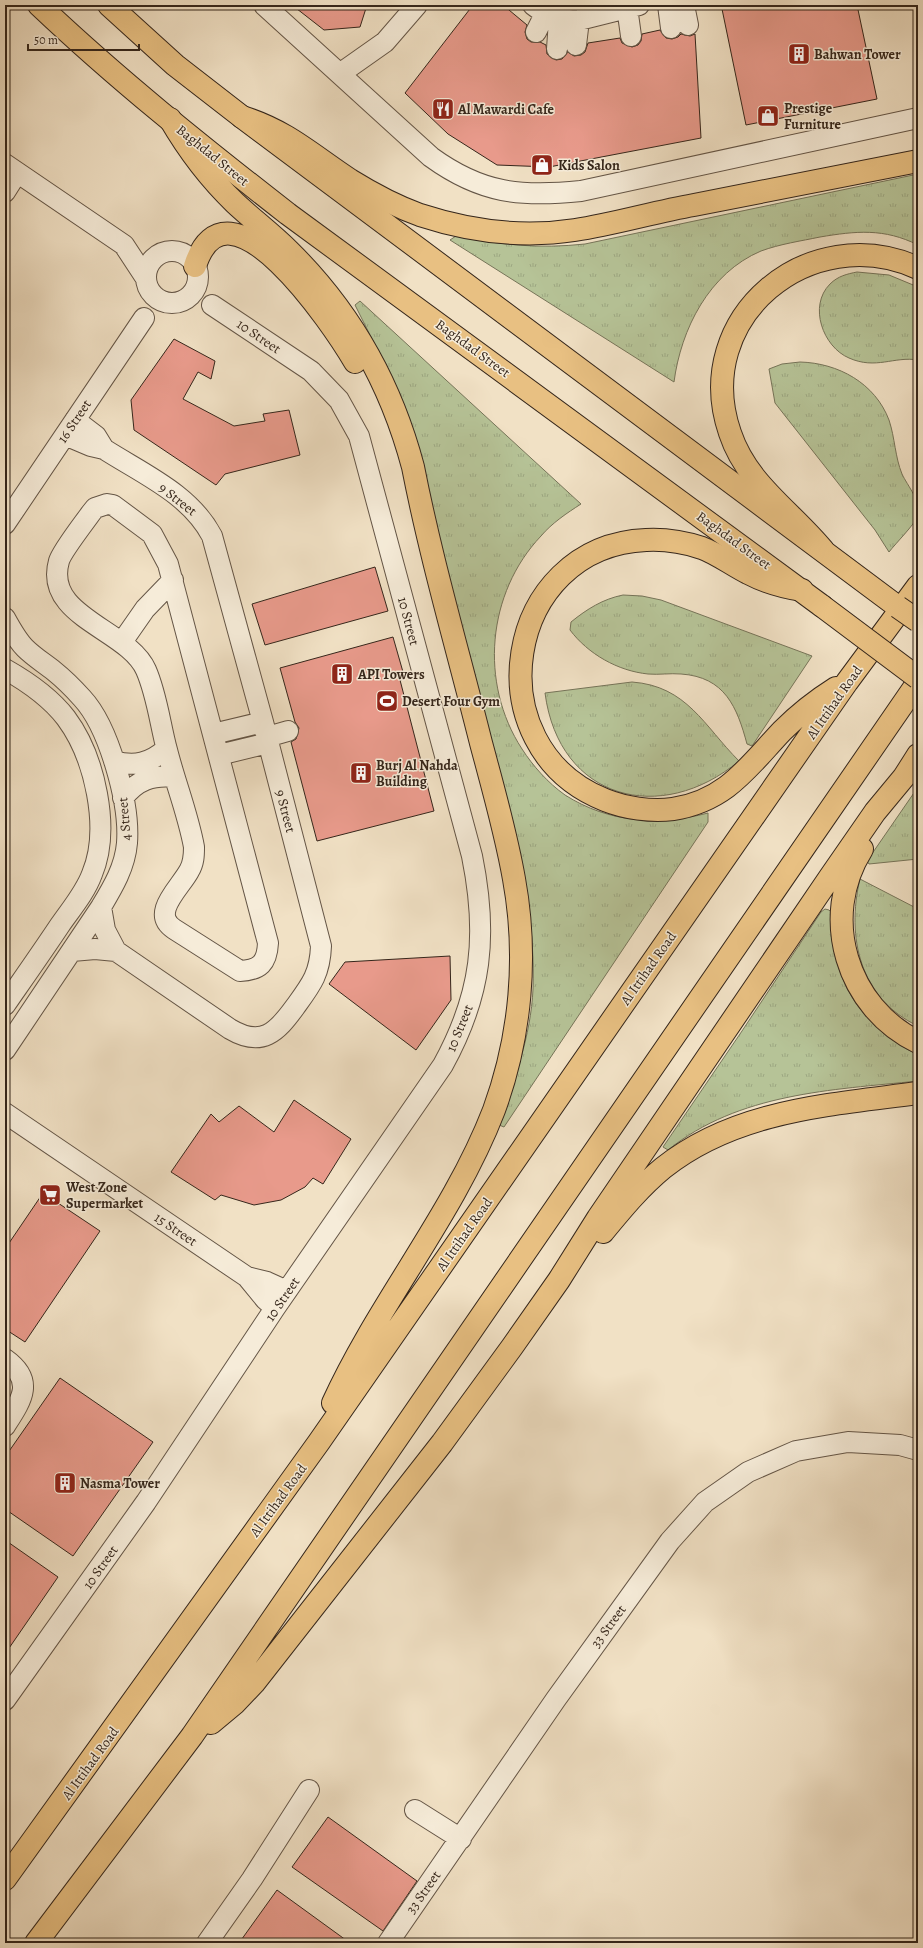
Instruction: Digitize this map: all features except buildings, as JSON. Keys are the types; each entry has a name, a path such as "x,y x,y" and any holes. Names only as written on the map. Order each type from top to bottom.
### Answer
{"main road":[{"name":"Baghdad Street","path":"38,5 89,53 294,218 802,590 918,678"},
{"path":"109,5 175,64 242,118 918,622"},
{"path":"242,118 277,130 350,180 401,207 449,223 480,230 512,233 574,230 607,225 678,208 918,161"},
{"path":"170,119 180,138 206,172 235,203 288,250 307,269 329,295 357,334 396,411 405,439 514,878 519,913 521,948 518,1017 504,1078 482,1137 453,1192 359,1352 330,1411 319,1442"},
{"path":"196,272 200,251 209,239 223,233 239,234 252,240 278,262 298,284 342,339 384,414 418,495"},
{"path":"823,550 799,523 758,484 746,468 737,451 726,420 722,394 723,375 732,338 741,321 765,291 780,280 813,262 850,254 869,254 887,257 918,268"},
{"path":"802,590 774,584 761,579 719,556 682,543 663,540 637,541 606,548 588,556 569,570 552,586 532,617 525,637 521,657 520,678 522,699 532,733 551,762 576,786 613,803 646,809 672,809 709,797 726,788 742,776 797,718 824,696 847,682"},
{"name":"Al Ittihad Road","path":"5,1879 319,1442 847,682 918,586"},
{"path":"36,1943 192,1736 918,682"},
{"path":"192,1736 235,1703 254,1683 442,1443 559,1280 598,1218 812,904 875,812 904,776 918,755"},
{"path":"904,776 896,794 854,865 845,892 843,936 849,966 866,1000 898,1031 918,1042"},
{"path":"559,1280 648,1182 681,1155 700,1144 740,1125 784,1112 918,1093"}],"street":[{"path":"264,5 341,73 431,157 446,168 469,180 494,189 521,194 550,194 581,190 918,118"},
{"path":"356,88 385,42 417,5"},
{"path":"668,5 679,27"},
{"path":"675,5 679,27"},
{"path":"679,27 684,5"},
{"path":"555,30 633,6 631,36"},
{"path":"341,73 385,42"},
{"path":"5,192 11,168 124,245 146,281 152,294 157,298 178,301 198,304 212,305 207,291 196,272 186,255 172,251 165,252 158,254 149,264 146,281 144,318 178,301 193,292 196,272"},
{"path":"124,245 165,252"},
{"name":"10 Street","path":"5,1700 146,1502 275,1308 431,1083 454,1046 470,1006 479,964 481,921 480,899 472,856 359,436 350,417 339,400 326,385 310,371 212,305"},
{"name":"16 Street","path":"5,524 144,318"},
{"name":"9 Street","path":"70,427 91,446 104,450 187,503 206,524 216,550 275,734 319,933 321,960 318,973 312,984 281,1027 260,1037 250,1037 238,1034 230,1029 116,951"},
{"path":"107,504 113,506 139,523 152,534 161,549 173,580 268,943 268,954 262,964 253,970 240,971 168,925 164,918 164,911 167,904 190,870 194,855 193,839 174,778 146,670 135,654 122,642 83,617 70,606 61,592 58,576 59,560 91,512 95,508 107,504"},
{"path":"122,642 145,609 173,580"},
{"name":"4 Street","path":"5,618 13,633 25,648 62,677 84,700 96,716 114,761 123,798 126,818 127,843 123,861 114,884 101,907 5,1050"},
{"name":"4 Street","path":"5,669 40,692 62,714 76,734 84,751 94,786 101,831 97,860 85,888 5,1006"},
{"path":"213,734 275,734"},
{"path":"219,754 275,734"},
{"path":"114,761 134,764 144,763 156,758 166,749"},
{"path":"123,798 129,790 147,778 161,776 174,778"},
{"path":"101,907 105,930 116,951"},
{"path":"72,951 95,949 116,951"},
{"name":"15 Street","path":"5,1114 247,1277"},
{"path":"247,1277 267,1282 287,1291"},
{"path":"247,1277 275,1308"},
{"path":"5,1359 19,1372 23,1382 21,1402 5,1426"},
{"name":"33 Street","path":"388,1943 556,1699 670,1541 705,1502 748,1472 796,1452 848,1442 900,1445 918,1450"},
{"path":"207,1943 252,1879 309,1790"},
{"path":"415,1810 461,1839"}],"green space":[{"path":"918,174 918,245 882,233 846,233 776,246 761,251 743,261 726,273 712,288 701,305 683,342 674,382 450,240 456,236 489,242 536,246 585,244"},
{"path":"857,272 889,275 918,287 918,360 909,359 868,363 849,358 840,353 832,345 826,336 819,314 823,293 830,284 839,277"},
{"path":"360,301 581,504 550,527 523,559 509,584 500,611 495,639 495,668 499,696 508,723 526,755 541,774 565,795 599,811 635,819 653,820 671,820 708,813 708,822 504,1127 499,1125 521,1058 532,1007 533,959 529,910 387,369 355,305"},
{"path":"800,362 828,366 854,378 875,395 883,407 893,434 896,454 902,474 914,495 919,511 913,524 889,552 875,530 775,403 769,369 782,364"},
{"path":"623,595 642,596 661,600 812,656 752,746 747,744 739,718 727,696 719,688 708,681 696,676 681,674 648,674 626,669 604,660 577,639 570,630 571,622 602,602"},
{"path":"632,682 651,685 667,691 681,700 693,710 739,761 709,781 678,793 647,796 618,792 592,779 570,758 554,729 545,693"},
{"path":"918,787 918,859 869,864 867,861"},
{"path":"860,879 918,909 918,1026 898,1014 882,1000 870,983 862,964 857,944 855,923 856,901"},
{"path":"825,909 832,913 832,937 836,959 852,998 865,1015 880,1030 898,1044 918,1055 918,1081 819,1092 755,1105 725,1116 696,1131 668,1150 663,1147 821,912"}],"place":[{"name":"Bahwan Tower","path":"799,54"},
{"name":"Al Mawardi Cafe","path":"443,109"},
{"name":"Prestige Furniture","path":"768,116"},
{"name":"Kids Salon","path":"542,165"},
{"name":"API Towers","path":"342,674"},
{"name":"Desert Four Gym","path":"387,701"},
{"name":"Burj Al Nahda Building","path":"361,773"},
{"name":"West Zone Supermarket","path":"50,1195"},
{"name":"Nasma Tower","path":"65,1483"}]}
